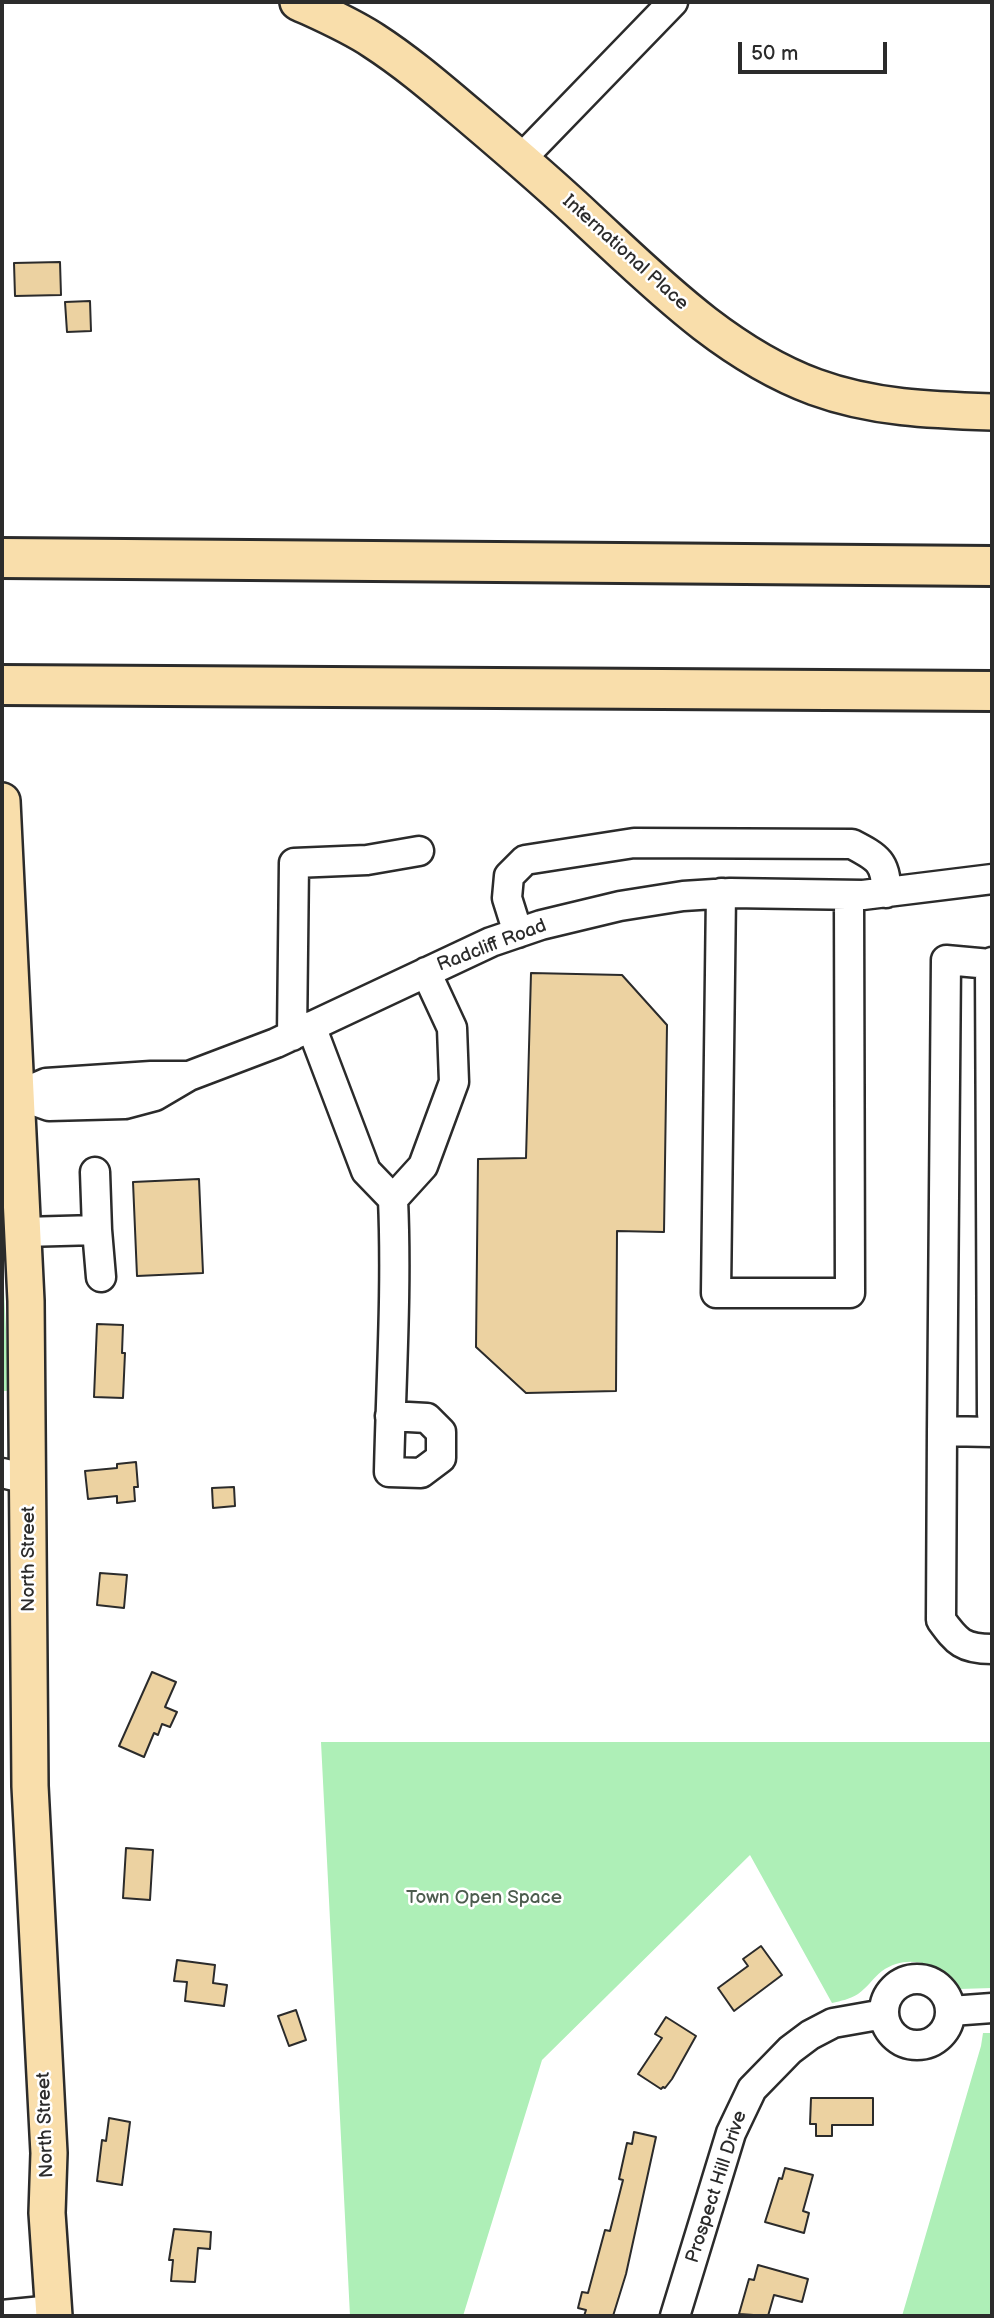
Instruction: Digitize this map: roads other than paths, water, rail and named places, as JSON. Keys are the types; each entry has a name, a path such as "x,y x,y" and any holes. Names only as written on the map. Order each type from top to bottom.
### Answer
{"highway":[{"path":"2,558 992,566"},
{"path":"2,685 992,691"},
{"path":"783,691 992,706"}],"main road":[{"name":"International Place","path":"298,2 372,40 419,74 520,160 658,285 712,329 768,365 814,386 867,403 924,410 992,412"},
{"name":"North Street","path":"2,801 8,1023 18,1095 23,1231 15,1476 49,2153 47,2213 54,2313"}],"street":[{"path":"520,160 673,2"},
{"path":"518,933 507,898 509,877 525,860 635,843 852,844 877,856 886,877 886,893"},
{"path":"390,1416 395,1234 393,1199 366,1171 301,1031 294,863 367,860 419,851"},
{"name":"Radcliff Road","path":"18,1095 46,1083 189,1076 301,1031 491,942 541,925 620,906 721,893 886,893 992,879"},
{"path":"721,893 716,1293 850,1293 849,895"},
{"path":"992,1414 991,963 946,960 941,1620 957,1641 981,1649 992,1648"},
{"path":"393,1199 423,1166 454,1082 452,1028 426,972"},
{"path":"95,1172 101,1277"},
{"path":"944,1227 992,1226"},
{"path":"23,1231 97,1230"},
{"path":"942,1432 992,1432"},
{"path":"916,1979 936,1984 944,1992 951,2011 944,2033 925,2045 902,2042 893,2035 884,2014 885,2003 897,1986 916,1979"},
{"path":"951,2011 992,2008"},
{"name":"Prospect Hill Drive","path":"676,2316 732,2133 752,2089 790,2050 810,2035 833,2023 884,2014"},
{"path":"2,2315 54,2313"}],"park label":[{"name":"Town Open Space","path":"484,1898"}]}
